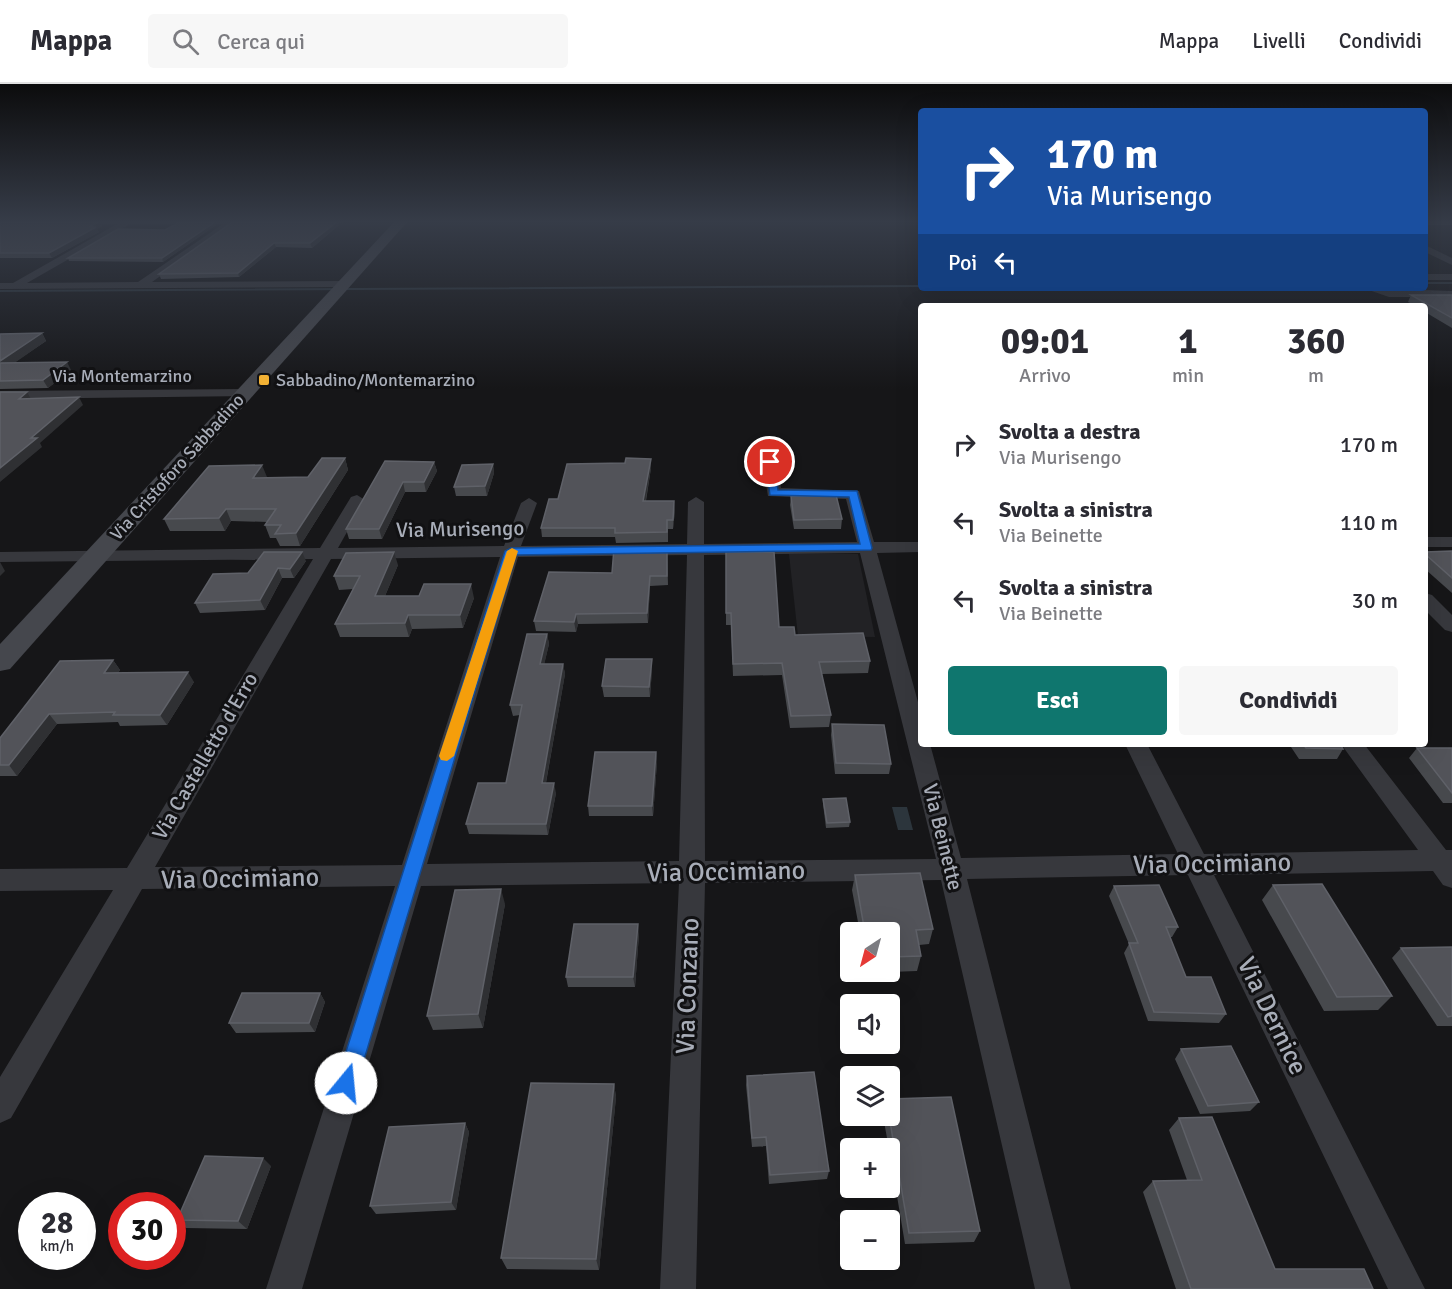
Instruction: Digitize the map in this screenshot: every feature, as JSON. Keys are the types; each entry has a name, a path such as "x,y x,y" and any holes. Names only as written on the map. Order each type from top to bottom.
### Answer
{"street":[{"path":"14,286 31,276"},
{"path":"141,285 154,276"},
{"name":"Via Cristoforo Sabbadino","path":"0,662 351,276"},
{"path":"1428,277 1452,277"},
{"path":"0,286 141,285 340,288"},
{"path":"1378,291 1387,294 1452,294"},
{"name":"Via Montemarzino","path":"0,395 244,393"},
{"name":"Via Beinette","path":"770,462 774,493 853,494 918,743"},
{"name":"Via Castelletto d'Erro","path":"0,1107 357,500"},
{"name":"Via Conzano","path":"678,1289 692,873 696,502"},
{"path":"284,1289 409,876 511,551 529,503"},
{"path":"1428,542 1452,542"},
{"name":"Via Murisengo","path":"0,557 918,547"},
{"path":"1428,602 1452,626"},
{"name":"Via Beinette","path":"919,747 1053,1289"},
{"name":"Via Dernice","path":"1138,747 1407,1289"},
{"path":"1354,747 1448,866"},
{"name":"Via Occimiano","path":"0,880 1197,865 1448,866"}],"shaded area":[{"path":"789,554 858,554 875,637 798,636"},
{"path":"892,807 907,807 913,830 898,830"}],"building":[{"path":"1411,295 1452,295 1452,318 1428,303"},
{"path":"42,333 0,361 0,334"},
{"path":"67,362 43,380 0,381 0,363"},
{"path":"0,392 27,392 19,399 79,397 31,438 37,438 0,468"},
{"path":"322,458 345,458 296,533 275,534 281,525 265,525 276,509 226,509 219,518 164,519 209,466 262,465 253,478 308,477"},
{"path":"626,458 651,459 643,501 674,501 673,520 667,520 667,532 615,533 615,528 541,528 549,499 558,499 567,464 625,463"},
{"path":"385,461 434,462 424,482 403,482 379,529 346,529"},
{"path":"493,464 485,486 454,487 462,465"},
{"path":"836,495 842,519 794,520 791,496"},
{"path":"614,548 667,548 667,576 650,576 647,613 576,614 574,622 534,621 549,572 612,573"},
{"path":"1452,551 1452,578 1428,557 1428,552"},
{"path":"264,552 302,552 290,569 278,568 260,600 195,603 213,574 248,573"},
{"path":"394,552 375,596 419,596 424,584 471,584 460,615 408,615 405,623 335,624 360,576 334,576 346,553"},
{"path":"726,552 774,552 779,627 794,627 795,635 863,633 870,661 819,662 831,715 791,716 782,663 733,664 731,613 726,613"},
{"path":"527,634 547,634 540,664 563,664 542,783 554,783 546,824 466,824 478,783 506,783 522,705 510,705"},
{"path":"606,659 652,659 649,687 602,686"},
{"path":"113,660 104,673 188,672 160,715 113,715 115,712 49,714 9,765 0,765 0,738 60,661"},
{"path":"832,724 884,725 891,764 836,763"},
{"path":"1342,747 1343,749 1306,748"},
{"path":"1417,748 1452,748 1452,793"},
{"path":"595,752 656,752 652,806 588,806"},
{"path":"846,798 850,822 827,823 823,799"},
{"path":"920,873 933,929 916,930 921,956 900,957 900,922 863,922 855,875"},
{"path":"1322,884 1392,996 1337,997 1273,885"},
{"path":"1159,885 1178,927 1166,927 1186,977 1211,977 1226,1014 1154,1012 1129,943 1138,943 1114,886"},
{"path":"501,889 478,1014 427,1016 455,890"},
{"path":"574,924 638,924 633,977 566,977"},
{"path":"1452,947 1452,1016 1448,1017 1401,948"},
{"path":"242,993 320,993 309,1023 229,1023"},
{"path":"1231,1046 1259,1102 1208,1106 1181,1049"},
{"path":"814,1072 829,1171 770,1175 766,1137 752,1138 747,1076"},
{"path":"531,1083 614,1084 596,1259 501,1258"},
{"path":"951,1097 980,1231 909,1233 900,1180 900,1138 893,1138 891,1126 900,1126 900,1099"},
{"path":"1212,1117 1275,1269 1364,1269 1373,1289 1191,1289 1153,1181 1202,1180 1179,1118"},
{"path":"465,1123 451,1202 370,1206 389,1127"},
{"path":"205,1156 263,1158 238,1221 186,1220 186,1199"}],"waterway":[{"path":"1428,283 1452,283"},
{"path":"0,291 918,286"}],"slow traffic":[{"path":"447,756 512,551"}],"place":[{"name":"Sabbadino/Montemarzino","path":"264,380"}],"route":[{"path":"346,1083 511,551 867,548 853,494 774,493 770,462"}]}
